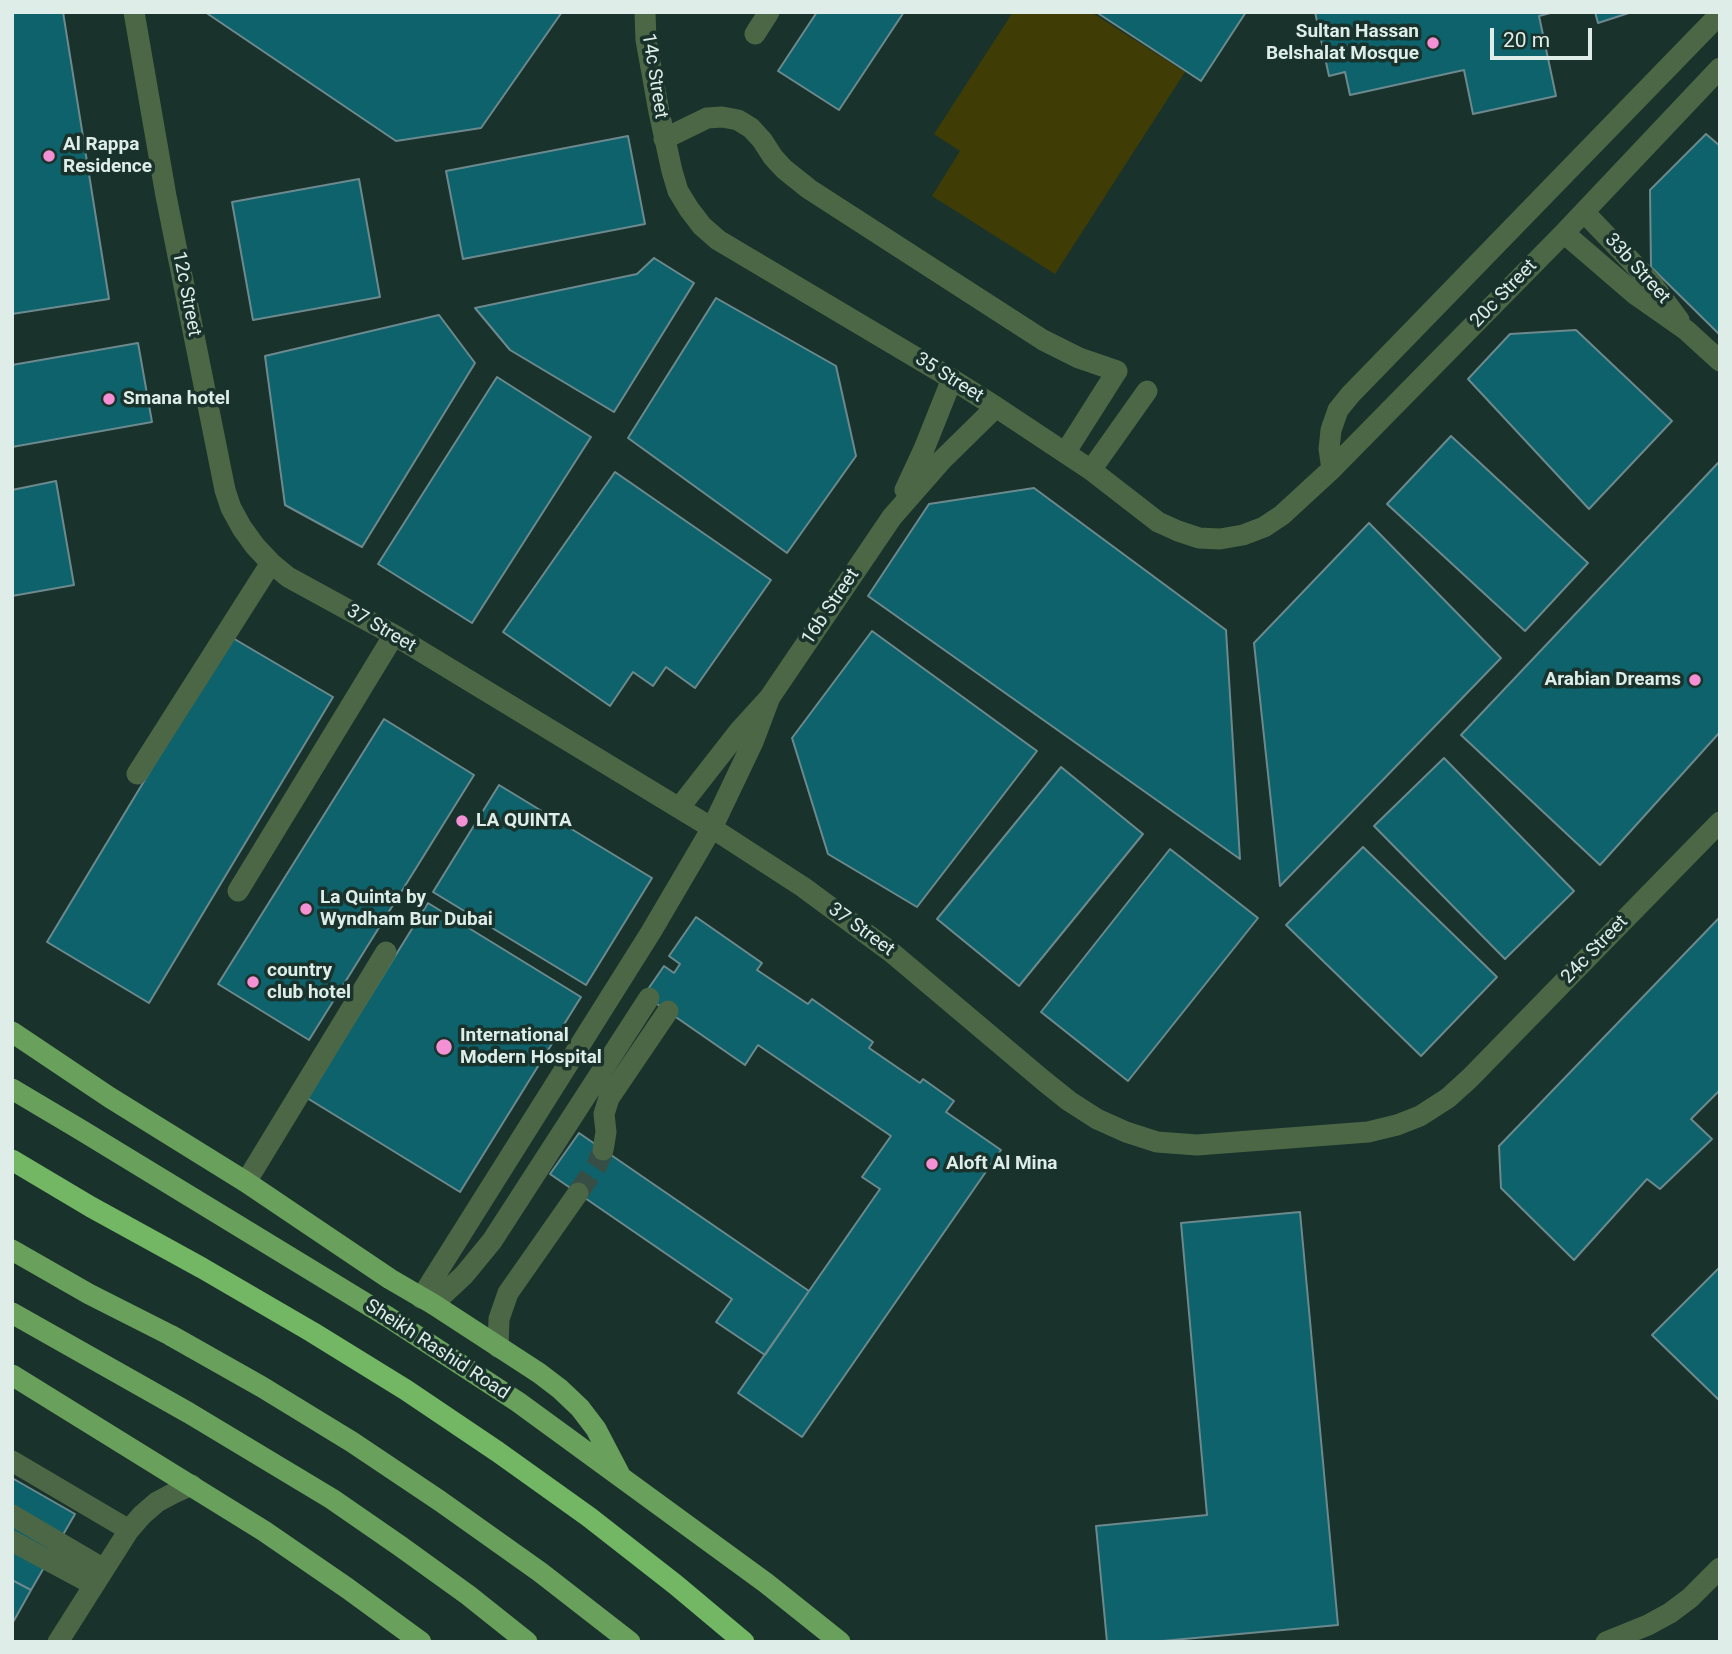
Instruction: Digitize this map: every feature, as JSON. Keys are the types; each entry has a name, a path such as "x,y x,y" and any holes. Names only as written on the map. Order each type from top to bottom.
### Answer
{"highway":[{"path":"12,1160 246,1294 406,1390 589,1517 744,1642"}],"main road":[{"path":"12,1032 539,1373 580,1408 596,1429 621,1476"},
{"name":"Sheikh Rashid Road","path":"12,1089 388,1317 518,1402 766,1583 839,1642"},
{"path":"12,1250 262,1387 352,1442 540,1572 631,1642"},
{"path":"12,1313 189,1413 332,1499 423,1562 527,1642"},
{"path":"12,1375 264,1531 421,1642"}],"street":[{"name":"12c Street","path":"134,12 166,196 225,490 242,528 271,563"},
{"name":"14c Street","path":"646,12 646,40 664,139"},
{"path":"755,34 769,12"},
{"path":"1332,469 1329,449 1331,429 1338,410 1350,395 1720,14"},
{"path":"1683,53 1715,72"},
{"name":"20c Street","path":"1282,514 1332,469 1564,233 1715,72"},
{"path":"664,139 707,118 738,120 762,139 783,169 809,189 1042,340 1079,358 1116,371 1065,453"},
{"name":"35 Street","path":"664,139 678,191 696,218 718,240 996,407 1091,470 1158,522 1199,538 1220,539 1243,535 1264,527 1282,514"},
{"name":"33b Street","path":"1584,212 1650,281 1686,330"},
{"name":"33b Street","path":"1564,233 1636,295 1686,330 1720,361"},
{"name":"16b Street","path":"891,517 924,449 952,379"},
{"path":"1091,470 1147,391"},
{"name":"16b Street","path":"679,808 740,730 770,697 891,517 942,460 996,407"},
{"name":"37 Street","path":"271,563 288,577 394,635 712,828 803,887 891,952 1069,1101 1097,1119 1126,1132 1157,1142 1197,1145 1368,1132 1420,1116 1448,1098 1470,1078"},
{"path":"136,774 271,563"},
{"path":"239,891 394,635"},
{"name":"16b Street","path":"427,1301 712,828 754,742 770,697"},
{"name":"24c Street","path":"1470,1078 1720,822"},
{"path":"246,1182 386,952"},
{"path":"427,1301 464,1275 492,1241 649,998"},
{"path":"576,1111 605,1141 605,1106 668,1011"},
{"path":"498,1347 499,1319 508,1293 578,1193"},
{"path":"12,1461 130,1530"},
{"path":"58,1642 142,1515 157,1502 192,1485"},
{"path":"12,1515 99,1577"},
{"path":"12,1541 99,1577"},
{"path":"1606,1642 1670,1613 1690,1598 1720,1568"}],"shaded area":[{"path":"1013,12 1091,12 1185,72 1055,274 932,196 960,151 934,134"}],"building":[{"name":"Al Rappa Residence","path":"12,12 63,12 109,299 12,314"},
{"path":"205,12 562,12 481,128 396,141"},
{"path":"817,12 904,12 839,110 778,71"},
{"path":"1096,12 1246,12 1201,81"},
{"name":"Sultan Hassan Belshalat Mosque","path":"1315,12 1554,12 1539,16 1556,96 1473,114 1464,70 1350,95 1345,72 1329,76"},
{"path":"1595,12 1632,12 1598,23"},
{"path":"1706,134 1720,146 1720,335 1651,267 1650,190"},
{"path":"628,136 645,224 463,259 446,171"},
{"path":"359,179 380,297 253,320 232,202"},
{"path":"654,258 694,283 614,412 510,350 475,308 637,274"},
{"path":"716,298 836,366 856,456 787,553 628,438"},
{"path":"439,315 475,363 362,547 285,505 265,356"},
{"path":"1576,330 1672,421 1589,509 1468,379 1510,334"},
{"path":"138,343 152,422 12,447 12,365"},
{"path":"497,377 591,437 472,623 378,564"},
{"path":"1451,436 1588,563 1525,631 1387,504"},
{"path":"1718,463 1720,732 1600,865 1461,735"},
{"path":"615,472 771,580 695,688 666,667 653,686 633,672 610,706 503,632"},
{"path":"56,481 74,585 12,596 12,490"},
{"path":"1034,488 1226,630 1240,859 868,596 929,504"},
{"path":"1369,523 1501,658 1280,886 1254,643"},
{"path":"872,631 1037,751 917,907 828,854 792,738"},
{"path":"231,637 333,697 149,1003 47,942"},
{"path":"384,719 474,775 309,1040 218,984"},
{"path":"1444,758 1574,891 1505,959 1374,826"},
{"path":"1061,767 1143,834 1019,986 937,919"},
{"path":"499,785 652,878 586,985 433,892"},
{"path":"1363,847 1497,977 1421,1056 1286,925"},
{"path":"1170,849 1258,918 1128,1081 1041,1012"},
{"name":"International Modern Hospital","path":"428,903 581,997 460,1192 307,1098"},
{"name":"Aloft Al Mina","path":"696,917 762,963 757,970 808,1004 812,999 873,1042 869,1048 920,1083 923,1079 954,1101 946,1112 1001,1150 802,1437 738,1393 880,1189 862,1177 891,1136 758,1045 745,1065 644,995 664,966 674,973 680,964 669,956"},
{"path":"1720,917 1720,1090 1691,1119 1712,1139 1660,1189 1647,1179 1574,1260 1501,1188 1499,1146"},
{"path":"579,1133 809,1291 765,1355 716,1322 732,1299 550,1174"},
{"path":"1300,1212 1338,1625 1151,1642 1107,1642 1096,1526 1207,1515 1181,1223"},
{"path":"1720,1267 1720,1401 1652,1335"},
{"path":"12,1478 75,1514 31,1590 12,1580"},
{"path":"12,1580 31,1590 12,1624"}],"tunnel":[{"path":"578,1193 597,1165 603,1150"}],"place":[{"name":"Sultan Hassan Belshalat Mosque","path":"1433,43"},
{"name":"Al Rappa Residence","path":"49,156"},
{"name":"Smana hotel","path":"109,399"},
{"name":"Arabian Dreams","path":"1695,680"},
{"name":"LA QUINTA","path":"462,821"},
{"name":"La Quinta by Wyndham Bur Dubai","path":"306,909"},
{"name":"country club hotel","path":"253,982"},
{"name":"International Modern Hospital","path":"444,1047"},
{"name":"Aloft Al Mina","path":"932,1164"}]}
